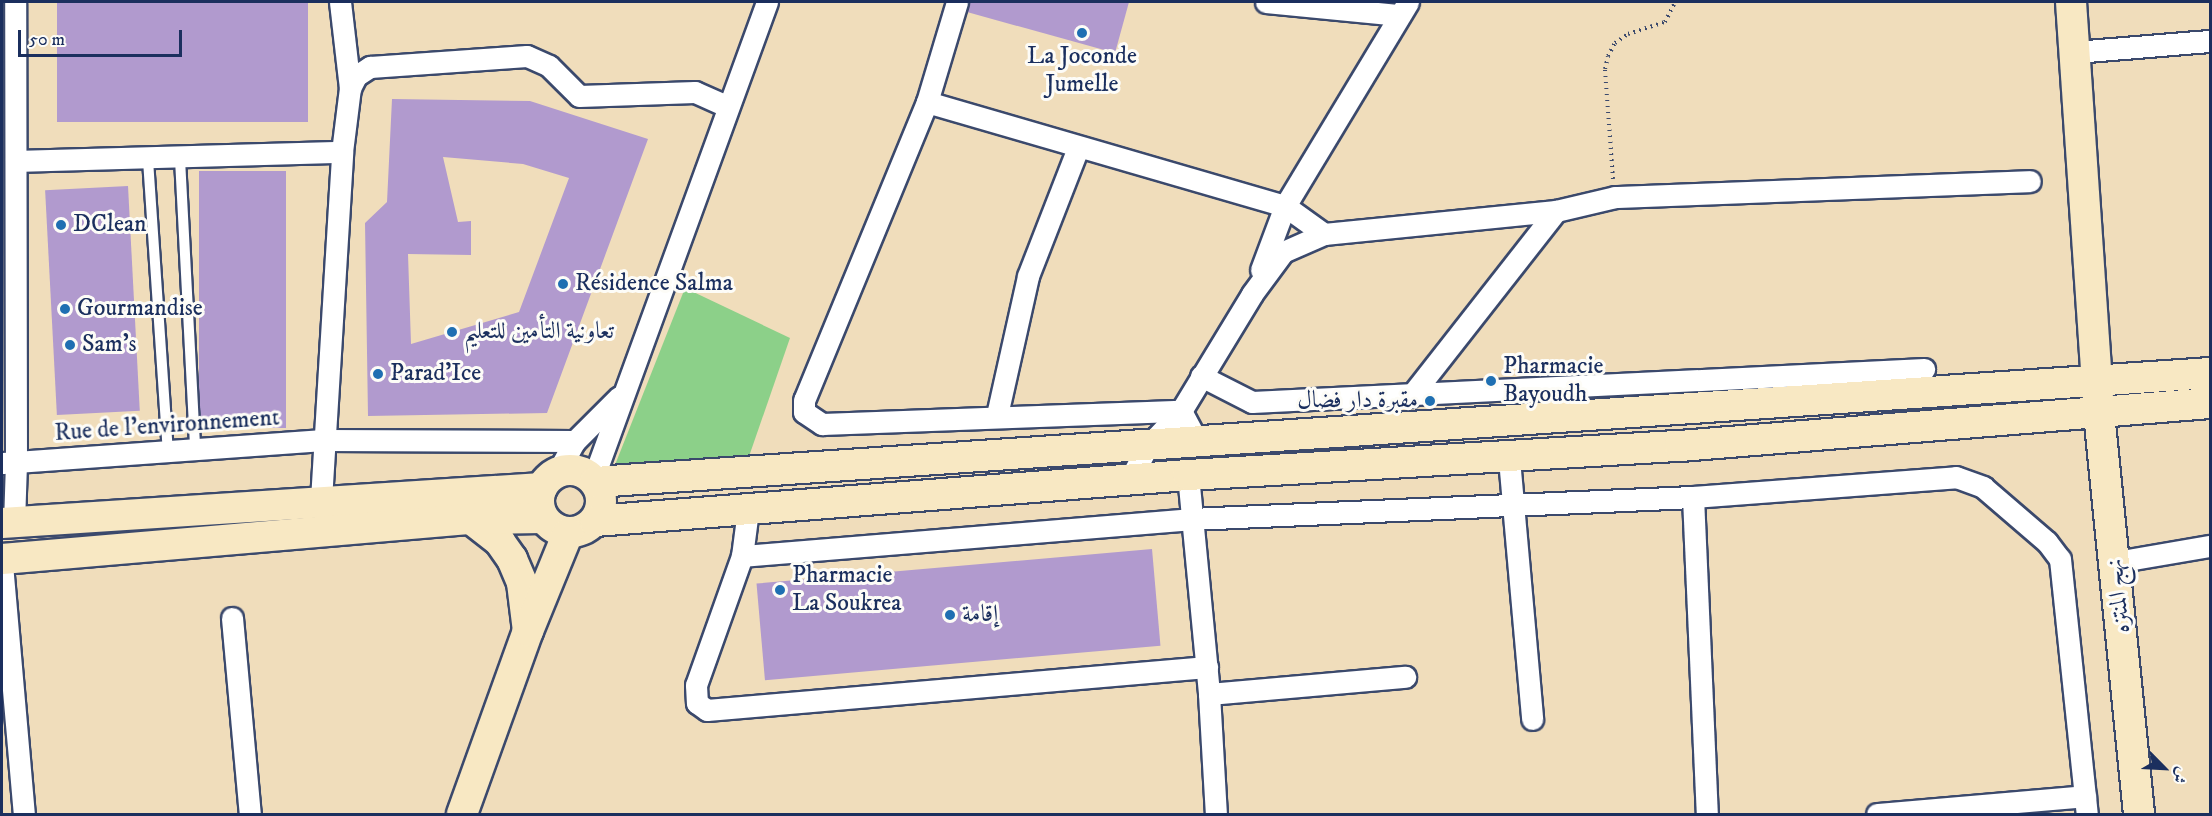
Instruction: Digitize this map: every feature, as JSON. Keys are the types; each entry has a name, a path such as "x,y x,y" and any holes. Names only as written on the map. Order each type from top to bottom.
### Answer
{"main road":[{"name":"نهج المنتزه","path":"2071,2 2099,413 2116,562 2139,814"},
{"path":"594,481 1147,447 2097,378 2211,373"},
{"path":"2,559 471,519 569,524 1188,475 1509,459 2211,403"},
{"path":"8,523 321,500 550,480 582,472 594,481 602,502 569,524 462,814"},
{"path":"550,480 539,508 569,524"},
{"path":"471,519 500,542 512,559 522,583 528,631"}],"street":[{"path":"8,523 16,161 15,2"},
{"path":"321,500 342,152 350,88 340,2"},
{"path":"594,481 622,394 767,2"},
{"path":"957,2 927,102 804,399 804,412 822,424 997,415 1181,411"},
{"path":"1252,294 1285,206 1403,8 1266,2"},
{"path":"2075,52 2211,42"},
{"path":"350,88 356,76 370,67 527,56 549,66 579,96 695,92 728,106"},
{"path":"927,102 1078,148 1285,206 1324,234"},
{"path":"997,415 1028,276 1078,148"},
{"path":"16,161 148,160 342,152"},
{"path":"1129,481 1147,447 1181,411 1252,294 1283,252 1324,234 1556,211 1615,197 2030,181"},
{"path":"1411,396 1556,211"},
{"path":"1201,376 1252,402 1411,396 1924,369"},
{"path":"550,480 575,441 622,394"},
{"path":"1181,411 1198,443"},
{"name":"Rue de l'environnement","path":"9,463 323,440 575,441"},
{"path":"1509,459 1532,719"},
{"path":"1188,475 1207,668 1216,814"},
{"path":"742,556 1191,519 1513,503 1693,497 1956,477 1983,487 2048,542 2060,559 2086,805 1877,814"},
{"path":"1693,497 1707,814"},
{"path":"748,510 742,556 696,686 698,703 707,710 1207,668"},
{"path":"2116,562 2211,546"},
{"path":"2,564 24,814"},
{"path":"232,618 250,814"},
{"path":"1209,694 1405,677"}],"lane":[{"path":"180,159 195,450"},
{"path":"148,160 168,452"}],"path":[{"path":"1615,197 1605,69 1608,56 1615,43 1628,34 1665,22 1675,2"}],"green space":[{"path":"685,288 790,338 745,468 611,475"}],"building":[{"path":"57,2 308,2 308,122 57,122"},
{"name":"La Joconde Jumelle","path":"969,2 1129,2 1115,53 967,12"},
{"name":"Résidence Salma","path":"392,99 530,101 648,139 547,413 368,416 365,223 387,202","holes":["443,157 523,164 569,178 519,312 411,344 408,254 471,255 471,221 458,222"]},
{"path":"199,171 286,171 286,428 199,428"},
{"path":"128,186 140,411 57,415 45,190"},
{"name":"إقامة","path":"1152,549 1160,646 765,680 757,584"}],"place":[{"name":"La Joconde Jumelle","path":"1082,33"},
{"name":"DClean","path":"61,225"},
{"name":"Résidence Salma","path":"563,284"},
{"name":"Gourmandise","path":"65,309"},
{"name":"تعاونية التأمين للتعليم","path":"452,332"},
{"name":"Sam's","path":"70,345"},
{"name":"Parad'Ice","path":"378,374"},
{"name":"Pharmacie Bayoudh","path":"1491,381"},
{"name":"مقبرة دار فضال","path":"1430,401"},
{"name":"Pharmacie La Soukrea","path":"780,590"},
{"name":"إقامة","path":"950,615"}]}
